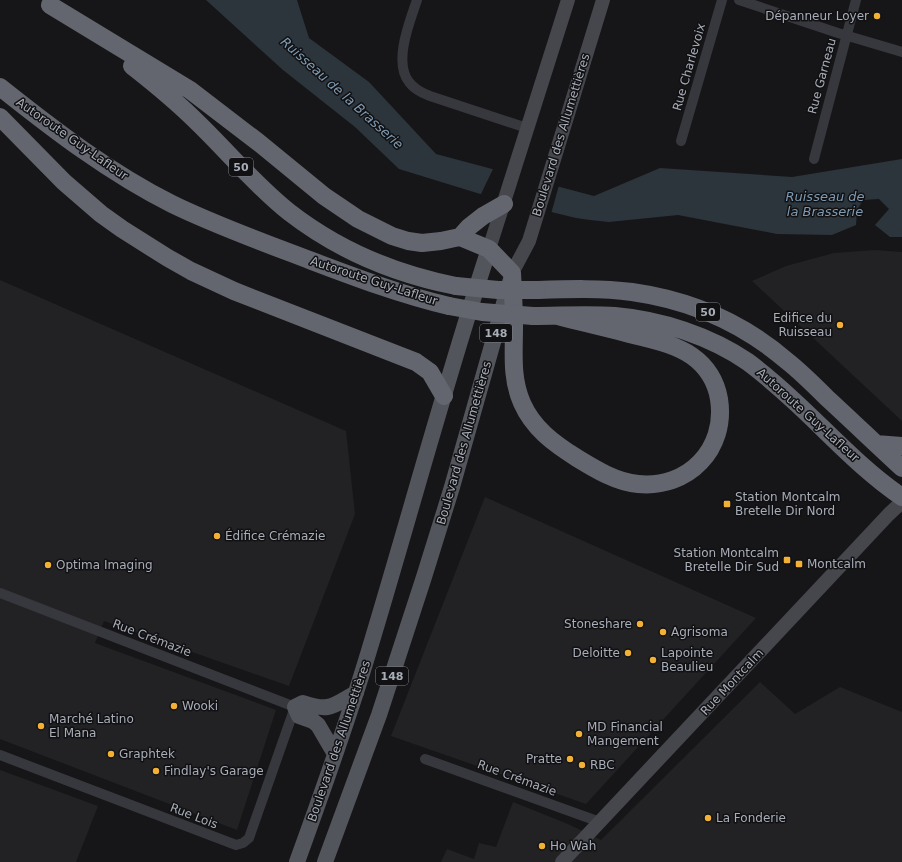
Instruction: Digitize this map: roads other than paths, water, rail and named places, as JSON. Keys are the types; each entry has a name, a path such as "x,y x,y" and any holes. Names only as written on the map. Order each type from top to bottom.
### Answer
{"highway":[{"path":"47,3 190,90 258,142 324,196 358,219 387,234 408,241 422,243 460,237 490,249 512,273 514,327 513,359 515,379 522,403 530,420 555,444 583,462 613,477 631,483 654,484 668,482 685,474 698,464 712,444 720,421 720,404 717,392 713,380 704,367 692,356 671,346 558,316"},
{"name":"Autoroute Guy-Lafleur","path":"47,3 166,94 198,123 266,192 301,220 330,240 369,259 404,273 456,286 498,290 584,289 632,292 677,301 713,314 744,330 777,352 902,468"},
{"name":"Autoroute Guy-Lafleur","path":"0,87 42,120 103,164 136,184 173,204 238,233 344,273 398,292 450,306 533,316 602,316 644,321 680,330 720,346 746,361 773,382 879,480 902,497"},
{"path":"0,117 76,193 111,222 139,240 168,258 213,281 416,362 430,372 444,396"},
{"path":"460,237 476,221 498,210"},
{"path":"876,444 902,446"}],"main road":[{"name":"Boulevard des Allumettières","path":"297,862 356,692 444,396 490,249 498,210 515,168 568,0"},
{"name":"Boulevard des Allumettières","path":"325,862 379,715 430,557 512,273 529,241 603,0"},
{"name":"Rue Montcalm","path":"562,862 889,514 902,502"},
{"path":"335,754 318,725 314,721 299,716 295,707 304,703 320,708 327,708 356,692"}],"street":[{"path":"417,0 403,50 403,67 408,82 421,92 430,96 527,128"},
{"name":"Rue Charlevoix","path":"681,140 722,0"},
{"path":"739,0 902,52"},
{"name":"Rue Garneau","path":"814,159 856,0"},
{"name":"Rue Crémazie","path":"0,593 295,707"},
{"name":"Rue Lois","path":"0,755 236,845 243,843 249,838 295,707"},
{"name":"Rue Crémazie","path":"425,759 600,822"}],"water":[{"name":"Ruisseau de la Brasserie","path":"206,0 297,0 309,38 369,82 436,154 594,196 660,168 792,177 902,159 902,237 890,237 875,225 889,209 879,199 863,200 857,210 856,225 832,235 777,234 678,215 609,222 576,218 490,197 399,169 355,127 283,70"}],"place":[{"name":"Dépanneur Loyer","path":"877,16"},
{"name":"Edifice du Ruisseau","path":"840,325"},
{"name":"Station Montcalm Bretelle Dir Nord","path":"727,504"},
{"name":"Édifice Crémazie","path":"217,536"},
{"name":"Station Montcalm Bretelle Dir Sud","path":"787,560"},
{"name":"Montcalm","path":"799,564"},
{"name":"Optima Imaging","path":"48,565"},
{"name":"Stoneshare","path":"640,624"},
{"name":"Agrisoma","path":"663,632"},
{"name":"Deloitte","path":"628,653"},
{"name":"Lapointe Beaulieu","path":"653,660"},
{"name":"Wooki","path":"174,706"},
{"name":"Marché Latino El Mana","path":"41,726"},
{"name":"MD Financial Mangement","path":"579,734"},
{"name":"Graphtek","path":"111,754"},
{"name":"Pratte","path":"570,759"},
{"name":"RBC","path":"582,765"},
{"name":"Findlay's Garage","path":"156,771"},
{"name":"La Fonderie","path":"708,818"},
{"name":"Ho Wah","path":"542,846"}]}
